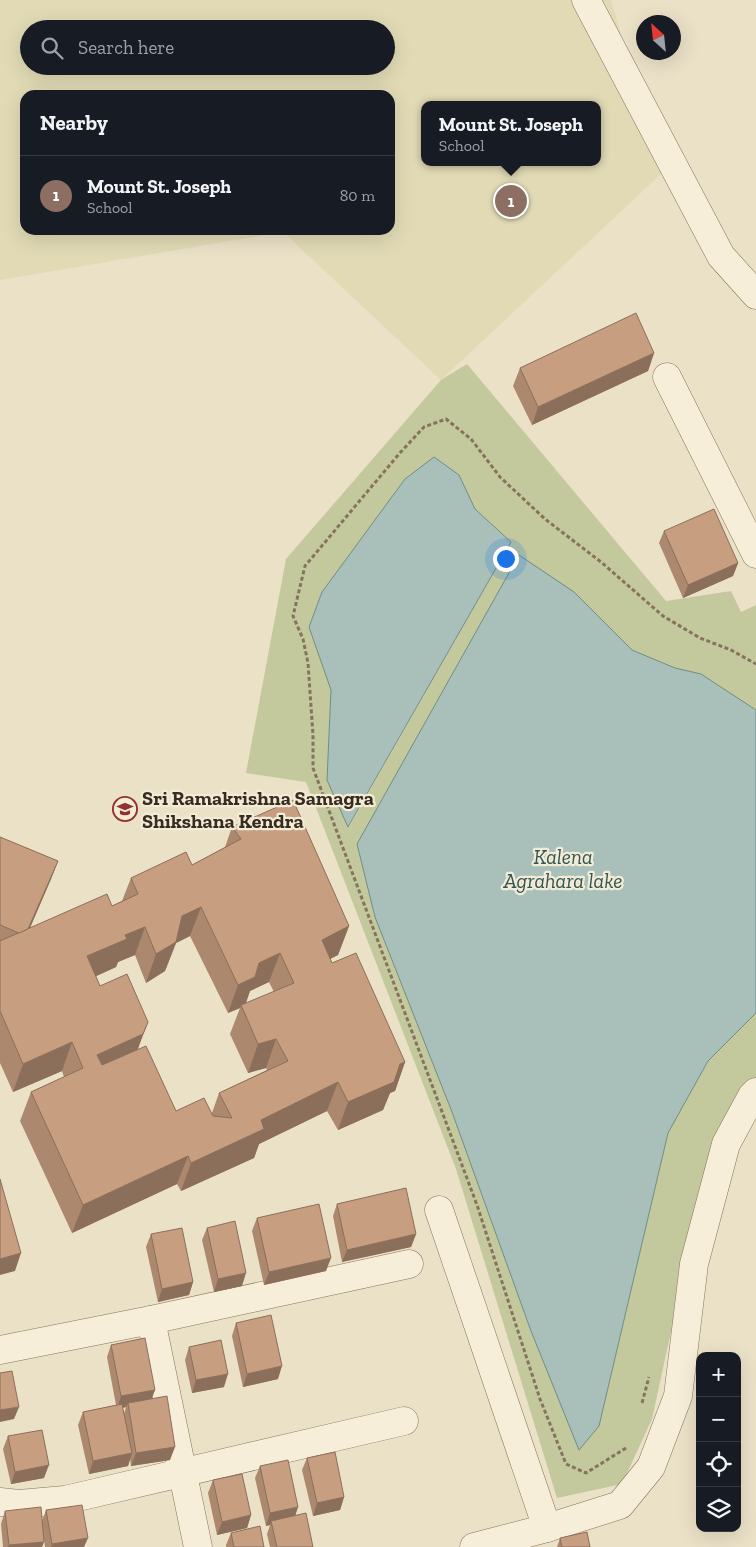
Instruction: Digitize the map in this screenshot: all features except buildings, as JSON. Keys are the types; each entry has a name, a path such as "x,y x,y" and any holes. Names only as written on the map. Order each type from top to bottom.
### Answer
{"street":[{"path":"586,0 721,256 756,295"},
{"path":"667,377 756,554"},
{"path":"474,1547 547,1528 620,1505 651,1467 678,1396 694,1264 726,1144 756,1092"},
{"path":"439,1210 547,1528"},
{"path":"0,1350 151,1320 409,1264"},
{"path":"151,1320 198,1547"},
{"path":"0,1502 18,1504 65,1500 404,1420"}],"path":[{"path":"630,1446 586,1473 566,1464 540,1400 477,1205 313,768 313,735 308,663 303,639 293,616 305,566 398,454 424,426 446,420 471,438 500,477 545,519 601,562 663,616 700,638 731,650 756,664"},
{"path":"640,1411 649,1376"}],"shaded area":[{"path":"0,0 611,0 662,173 441,380 286,235 395,235 395,90 20,90 20,235 265,235 0,280"}],"green space":[{"path":"467,364 666,601 731,591 741,612 756,605 756,710 701,674 675,668 632,650 574,592 357,844 375,917 452,1112 531,1331 579,1449 599,1426 668,1133 708,1061 756,1013 756,1082 711,1147 652,1419 622,1484 557,1498 456,1169 306,782 246,773 286,559 441,380","holes":["459,475 475,509 511,542 349,827 327,780 331,690 309,627 322,592"]}],"water":[{"path":"434,457 459,475 475,509 511,542 348,827 327,780 331,690 309,627 322,592 405,479"},
{"name":"Kalena Agrahara lake","path":"519,555 574,592 632,650 675,668 701,674 756,710 756,1013 708,1061 668,1133 599,1426 579,1450 531,1331 452,1112 375,917 357,844"}],"place":[{"name":"Mount St. Joseph","path":"511,201"},
{"name":"Sri Ramakrishna Samagra Shikshana Kendra","path":"125,809"}]}
